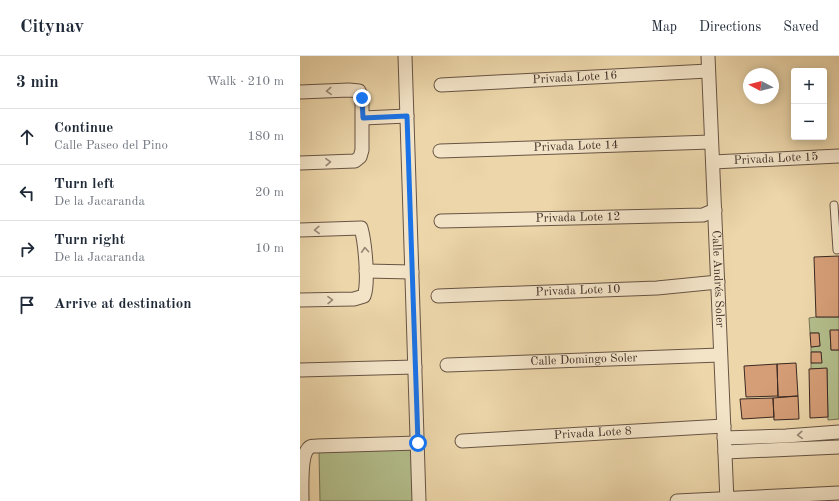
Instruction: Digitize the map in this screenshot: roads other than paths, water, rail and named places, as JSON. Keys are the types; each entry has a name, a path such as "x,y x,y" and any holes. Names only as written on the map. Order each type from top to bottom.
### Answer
{"street":[{"path":"405,56 419,501"},
{"name":"Calle Andrés Soler","path":"708,56 727,500"},
{"name":"Privada Lote 16","path":"441,85 708,71"},
{"path":"300,92 359,91 362,98 363,118 362,150 360,157 355,161 300,163"},
{"path":"363,118 407,116"},
{"name":"Privada Lote 14","path":"440,151 711,142"},
{"name":"Privada Lote 15","path":"712,162 839,156"},
{"name":"Privada Lote 12","path":"441,221 703,215 714,210"},
{"path":"300,230 361,228 364,238 366,271 366,292 364,296 354,299 300,300"},
{"path":"366,271 412,272"},
{"name":"Privada Lote 10","path":"438,296 657,288 718,282"},
{"name":"Calle Domingo Soler","path":"448,365 720,355"},
{"path":"300,370 415,367"},
{"name":"Privada Lote 8","path":"462,441 724,432 786,436 839,432"},
{"path":"302,501 302,456 306,449 310,446 418,443"},
{"path":"725,452 839,447"},
{"path":"677,501 727,500 839,493"}],"lane":[{"path":"834,205 837,250"}]}
